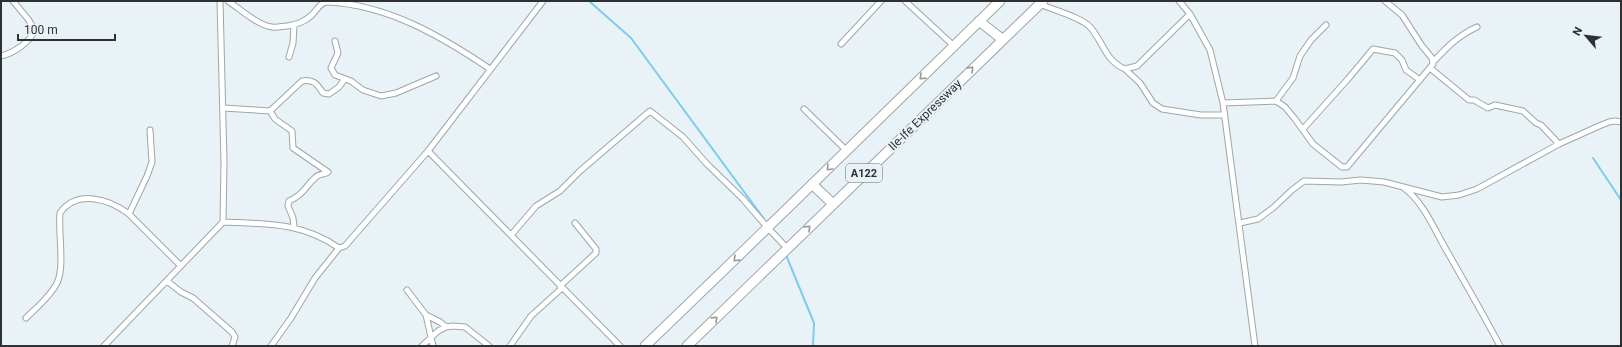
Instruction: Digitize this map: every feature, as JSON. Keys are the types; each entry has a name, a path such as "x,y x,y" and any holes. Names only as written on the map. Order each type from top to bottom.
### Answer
{"highway":[{"name":"A122","path":"645,346 1000,1"},
{"name":"Ile-Ife Expressway","path":"687,346 1041,2"},
{"path":"979,21 1002,39"},
{"path":"812,184 833,204"}],"street":[{"path":"1,56 17,49 33,35 35,30 33,25 13,1"},
{"path":"104,346 223,222 224,162 220,1"},
{"path":"228,1 262,25 273,28 294,25 305,21 320,5 326,2 355,6 393,16 422,28 458,48 490,69"},
{"path":"271,346 291,318 315,278 339,248 345,246 359,233 428,151 543,1"},
{"path":"841,44 881,1"},
{"path":"904,1 954,46"},
{"path":"1179,1 1190,14 1210,50 1223,103 1256,346"},
{"path":"1385,1 1402,15 1422,46 1434,61"},
{"path":"1041,2 1081,20 1090,27 1113,62 1125,69 1140,83 1153,103 1162,109 1202,115 1224,115"},
{"path":"1125,69 1137,66 1190,14"},
{"path":"288,57 293,43 294,25"},
{"path":"1276,101 1293,78 1300,56 1311,40 1326,25"},
{"path":"1223,103 1276,101 1285,107 1313,144 1342,167 1347,167 1430,68 1434,61 1455,40 1464,33 1477,27"},
{"path":"335,40 338,53 331,68 335,75 344,80 351,81 363,90 380,96 396,93 436,76"},
{"path":"1302,129 1348,79 1373,48 1395,53 1402,60 1406,70 1420,80"},
{"path":"1430,68 1469,100 1474,100 1488,108 1495,105 1523,111 1536,123 1541,125 1559,144"},
{"path":"223,108 270,111 274,110 302,81 308,80 315,82 323,93 329,94 344,80"},
{"path":"804,108 846,150"},
{"path":"270,111 275,119 292,131 293,148 328,172 316,177 303,193 289,201 288,206 293,218 294,228"},
{"path":"512,234 536,206 560,191 580,171 650,111 683,137 706,163 743,199 787,248"},
{"path":"1240,224 1258,218 1274,207 1304,181 1341,182 1360,180 1384,182 1442,197 1459,195 1477,189 1559,144 1609,122 1618,122 1621,117"},
{"path":"129,214 152,162 150,130"},
{"path":"428,151 512,234 620,346"},
{"path":"1401,186 1412,194 1428,218 1482,311 1500,346"},
{"path":"26,318 44,300 57,283 60,266 60,213 65,205 72,201 95,199 120,207 129,214 181,266"},
{"path":"223,222 294,228 319,236 339,248"},
{"path":"510,346 531,316 596,253 596,249 575,223"},
{"path":"167,281 181,292 193,298 232,332 235,337 232,346"},
{"path":"407,290 426,315 433,346"},
{"path":"426,315 440,322 446,327"},
{"path":"422,346 446,327 465,327 490,346"}],"waterway":[{"path":"589,1 631,38 764,219"},
{"path":"1593,158 1621,200"},
{"path":"786,255 814,323 813,346"}]}
